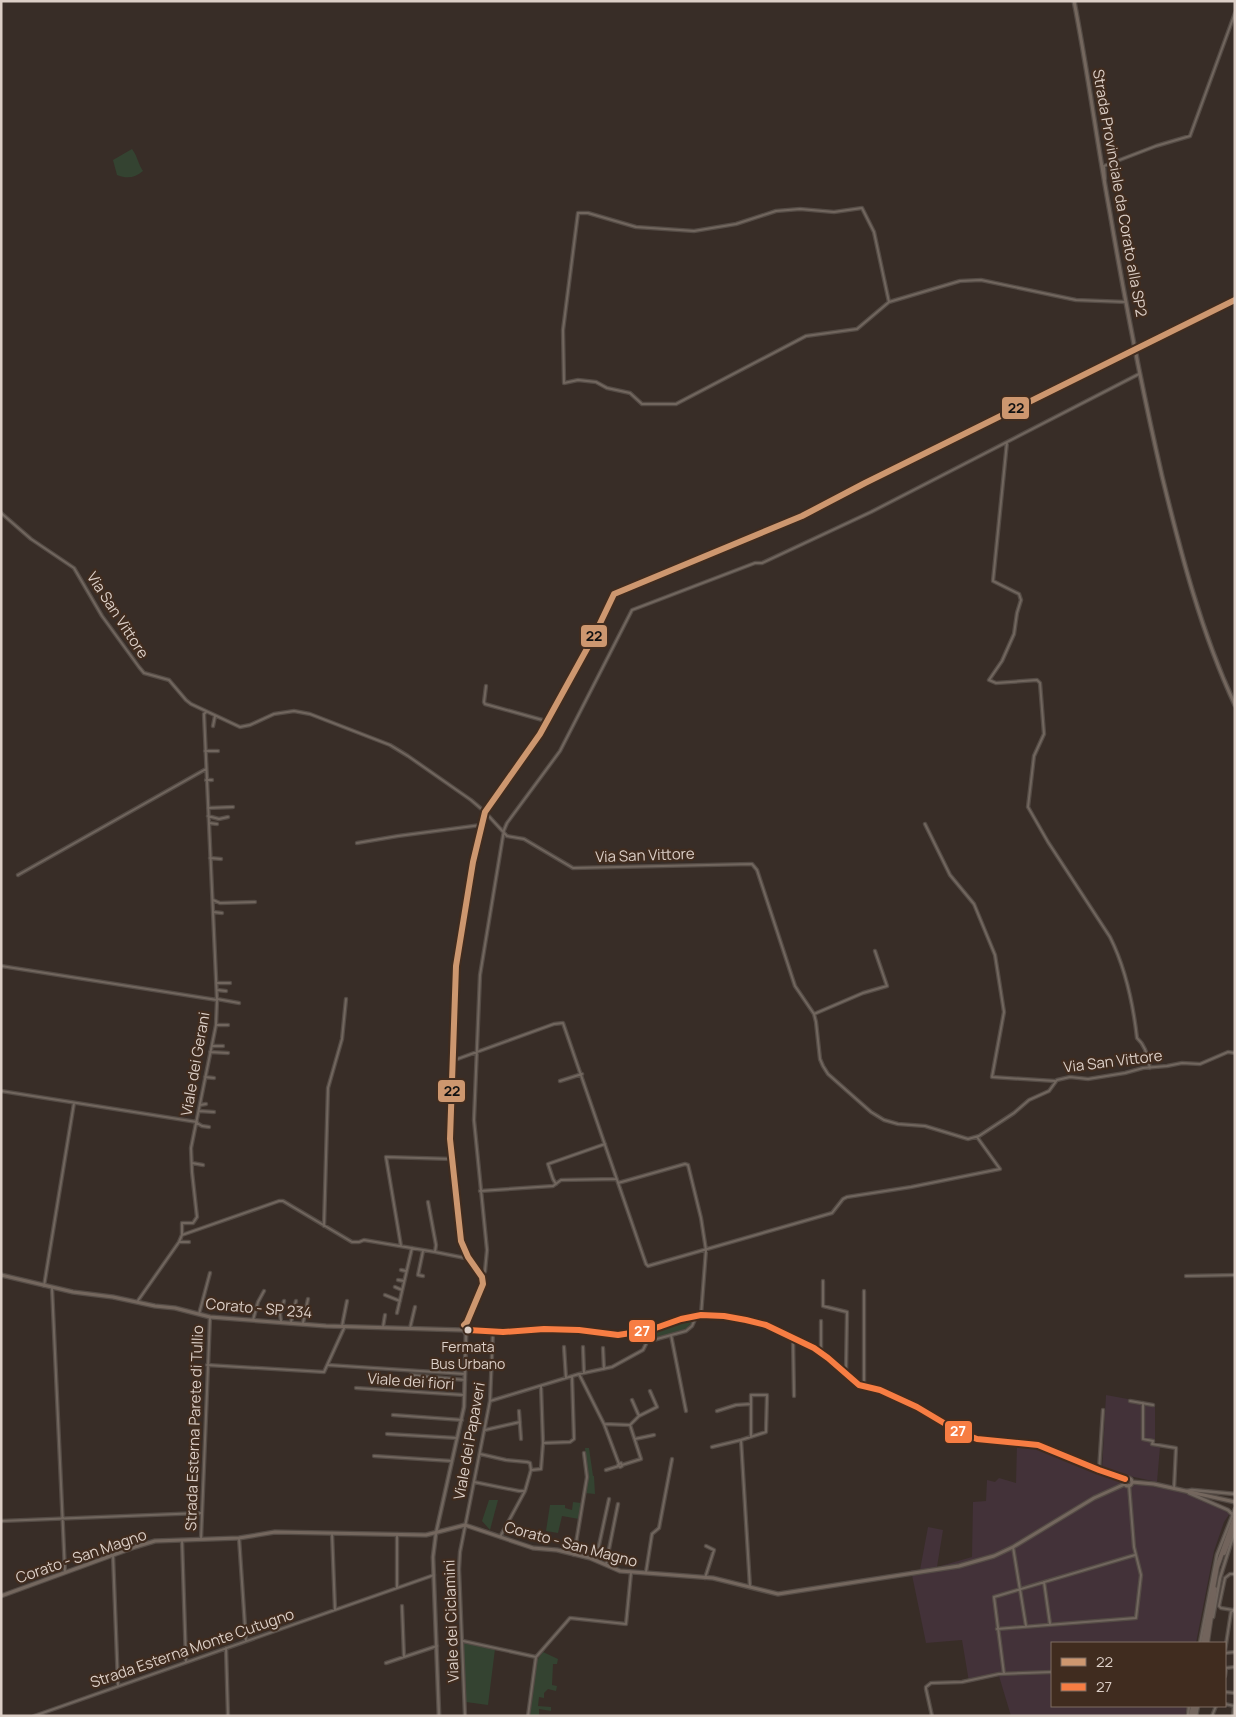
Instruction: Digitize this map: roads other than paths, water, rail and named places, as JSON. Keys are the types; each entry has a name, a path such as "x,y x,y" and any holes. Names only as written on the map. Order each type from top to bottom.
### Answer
{"highway":[{"path":"1201,1642 1217,1567 1234,1515"},
{"path":"1208,1642 1217,1576 1224,1550 1235,1524"}],"main road":[{"name":"Strada Provinciale da Corato alla SP2","path":"1074,1 1139,374 1175,533 1212,652 1235,705"},
{"name":"Corato - SP 234","path":"1,1275 52,1288 175,1308 210,1317 343,1326 493,1331 544,1329 626,1334 643,1332 699,1315 724,1316 753,1321 766,1325 821,1353 859,1385 880,1390 917,1407 959,1432 977,1439 1038,1445 1050,1448 1099,1470 1125,1479 1130,1478 1129,1484"},
{"path":"1125,1479 1129,1484 1154,1484 1235,1502"},
{"name":"Corato - San Magno","path":"1,1596 113,1555 155,1542 239,1538 275,1532 426,1536 465,1525 533,1548 557,1550 596,1560 620,1571 705,1578 778,1594 959,1566 994,1556 1014,1547 1094,1498 1129,1484"}],"street":[{"path":"1105,181 1104,166 1156,146 1190,136 1235,13"},
{"path":"889,302 874,232 862,208 834,212 800,209 776,211 736,224 694,232 636,227 588,213 578,213 563,330 564,382 578,380 596,382 607,388 630,393 642,404 676,404 806,336 857,329 889,302 960,281 981,280 1076,300 1126,302"},
{"path":"439,1716 433,1557 436,1533 462,1420 465,1380 465,1329 483,1284 482,1277 462,1247 450,1139 456,966 473,862 485,812 540,734 594,636 614,594 786,523 1235,300"},
{"path":"482,1277 485,1271 487,1250 474,1120 480,975 504,834 507,823 560,751 632,610 755,563 762,563 888,503 1139,374"},
{"path":"1006,442 993,581 1019,594 1021,600 1014,634 1002,661 989,680 996,683 1037,680 1040,683 1044,734 1034,756 1028,807 1074,883 1110,937 1118,953 1125,972 1135,1014 1137,1038 1142,1042 1150,1068"},
{"name":"Via San Vittore","path":"1,514 31,539 74,568 102,616 138,668 144,672 169,680 186,700 206,712 240,727 283,712 294,711 310,714 390,745 470,800 485,812 504,834 524,839 574,868 752,864 757,870 795,986 814,1014 820,1060 823,1066 828,1074 871,1112 884,1120 898,1124 924,1126 968,1139 977,1137 1014,1113 1030,1100 1048,1091 1057,1080 1070,1077 1088,1079 1142,1068 1182,1063 1200,1064 1228,1052 1235,1053"},
{"path":"486,686 485,704 546,721"},
{"name":"Viale dei Gerani","path":"136,1303 179,1242 182,1235 182,1223 193,1223 197,1217 191,1148 216,1024 217,999 206,780 204,714 206,712"},
{"path":"213,726 215,716"},
{"path":"205,751 218,751"},
{"path":"18,875 206,769"},
{"path":"206,780 212,780"},
{"path":"208,808 233,807"},
{"path":"208,816 219,820 228,817"},
{"path":"209,823 216,824"},
{"path":"925,824 950,875 974,904 995,955 1004,1012 992,1077 1044,1081 1057,1080"},
{"path":"356,844 398,836 481,825"},
{"path":"210,858 221,858"},
{"path":"212,900 220,903 254,902"},
{"path":"213,912 222,913"},
{"path":"814,1014 863,993 887,986 875,951"},
{"path":"1,966 239,1002"},
{"path":"217,983 230,983"},
{"path":"217,990 226,991"},
{"path":"324,1226 328,1088 342,1039 346,999"},
{"path":"452,1061 478,1050 498,1045 561,1022 565,1024 646,1264 651,1266 832,1213 843,1199 848,1197 911,1187 1000,1169 977,1137"},
{"path":"216,1024 228,1026"},
{"path":"212,1046 223,1046"},
{"path":"210,1052 228,1053"},
{"path":"560,1081 582,1074"},
{"path":"205,1077 214,1078"},
{"path":"1,1091 197,1122 202,1126 209,1127"},
{"path":"44,1286 74,1102"},
{"path":"200,1105 206,1104"},
{"path":"199,1111 214,1112"},
{"path":"556,1184 548,1164 606,1144"},
{"path":"401,1246 386,1156 452,1159"},
{"path":"192,1163 203,1165"},
{"path":"618,1183 687,1164 701,1218 706,1250 699,1315 690,1329 645,1341"},
{"path":"480,1191 550,1186 561,1180 617,1179"},
{"path":"182,1235 283,1201 352,1242 364,1240 470,1260"},
{"path":"428,1202 436,1245 435,1252"},
{"path":"179,1242 189,1242"},
{"path":"397,1313 412,1248"},
{"path":"423,1250 418,1275 423,1276"},
{"path":"401,1270 406,1272"},
{"path":"199,1314 210,1273"},
{"path":"1186,1276 1235,1275"},
{"path":"398,1280 404,1281"},
{"path":"823,1281 823,1306 847,1312 846,1375"},
{"path":"395,1287 402,1290"},
{"path":"52,1288 65,1573"},
{"path":"254,1320 258,1302 264,1291"},
{"path":"864,1291 864,1386"},
{"path":"385,1295 400,1301"},
{"path":"303,1323 308,1299"},
{"path":"281,1321 280,1314 284,1301"},
{"path":"291,1322 296,1301"},
{"path":"207,1365 324,1372 343,1326 348,1301"},
{"path":"410,1328 415,1307"},
{"path":"383,1327 385,1314"},
{"name":"Strada Esterna Parete di Tullio","path":"200,1539 210,1317"},
{"path":"821,1321 821,1353"},
{"path":"645,1341 650,1332 661,1327"},
{"name":"Viale dei Papaveri","path":"465,1525 490,1401 493,1331"},
{"path":"490,1401 579,1374 612,1367 640,1351 645,1346 643,1332"},
{"path":"626,1334 640,1336 645,1341"},
{"path":"671,1335 686,1411"},
{"path":"793,1338 794,1396"},
{"path":"564,1347 566,1378"},
{"path":"583,1347 584,1373"},
{"path":"603,1348 604,1369"},
{"path":"328,1365 465,1374"},
{"path":"579,1374 604,1424 620,1465"},
{"path":"411,1375 465,1380"},
{"path":"543,1443 570,1442 574,1439 572,1376"},
{"path":"531,1470 541,1469 543,1443 541,1386"},
{"name":"Viale dei fiori","path":"356,1388 464,1395"},
{"path":"604,1424 630,1425 639,1416 657,1407 650,1390"},
{"path":"712,1447 741,1440 751,1437 766,1432 767,1395 751,1395 751,1437"},
{"path":"632,1400 639,1416"},
{"path":"1130,1401 1153,1405"},
{"path":"1142,1403 1143,1439 1152,1441 1152,1444 1176,1448 1174,1489"},
{"path":"716,1411 736,1405 751,1404"},
{"path":"1099,1470 1104,1410"},
{"path":"519,1411 520,1439"},
{"path":"393,1415 462,1420"},
{"path":"485,1430 520,1422"},
{"path":"606,1470 641,1459 630,1425"},
{"path":"387,1434 457,1438"},
{"path":"635,1439 654,1434"},
{"path":"741,1440 750,1587"},
{"path":"574,1555 587,1477 584,1453"},
{"path":"480,1454 530,1463 531,1470 525,1491 500,1537"},
{"path":"374,1456 452,1461"},
{"path":"645,1574 652,1534 659,1528 672,1460"},
{"path":"474,1482 525,1491"},
{"path":"998,1629 1136,1618 1141,1575 1135,1555 1129,1484"},
{"path":"1185,1491 1235,1494"},
{"path":"1185,1491 1228,1510 1234,1515"},
{"path":"596,1560 609,1500"},
{"path":"606,1564 618,1504"},
{"path":"1228,1510 1235,1509 1234,1515"},
{"path":"1,1521 200,1513"},
{"name":"Viale dei Ciclamini","path":"465,1525 459,1568 465,1716"},
{"path":"1208,1642 1220,1578 1235,1530"},
{"path":"332,1533 335,1610"},
{"path":"397,1534 397,1588"},
{"path":"239,1538 246,1641"},
{"path":"182,1540 186,1662"},
{"path":"705,1578 714,1550 706,1546"},
{"path":"1014,1547 1026,1627"},
{"path":"113,1555 118,1686"},
{"path":"1004,1674 994,1597 1135,1555"},
{"path":"528,1716 536,1657 570,1618 626,1624 631,1573"},
{"path":"1234,1609 1221,1608 1219,1606 1225,1578 1230,1574 1235,1574"},
{"name":"Strada Esterna Monte Cutugno","path":"34,1716 434,1575"},
{"path":"1044,1582 1050,1625"},
{"path":"402,1606 404,1657"},
{"path":"1226,1645 1231,1612 1234,1609"},
{"path":"462,1641 536,1657"},
{"path":"386,1663 437,1646"},
{"path":"226,1648 228,1716"},
{"path":"1228,1667 1235,1667"},
{"path":"932,1716 926,1689 929,1684 962,1682 1004,1674 1051,1672"},
{"path":"1226,1704 1234,1706 1233,1716"}],"place":[{"name":"Fermata Bus Urbano","path":"468,1330"}]}
